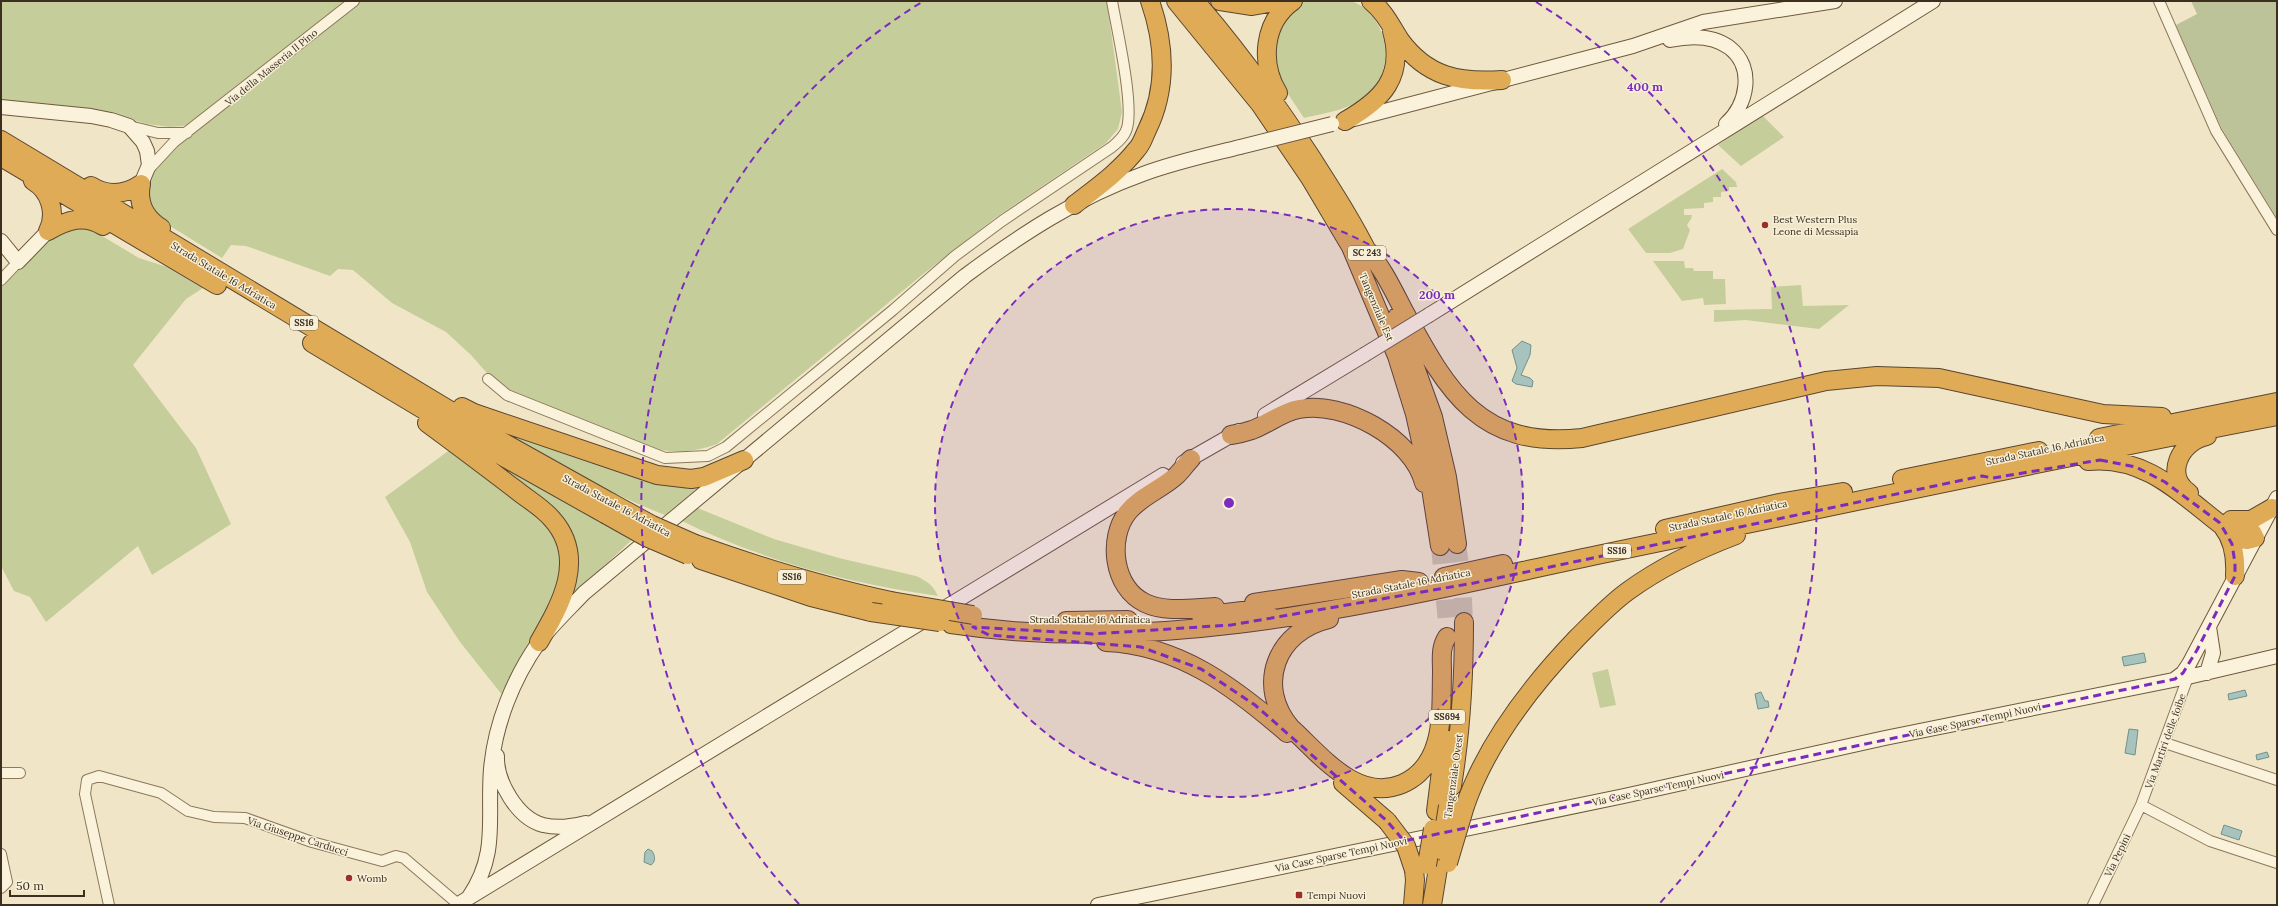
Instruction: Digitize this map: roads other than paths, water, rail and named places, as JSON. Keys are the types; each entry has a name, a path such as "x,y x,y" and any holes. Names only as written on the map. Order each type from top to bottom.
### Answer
{"highway":[{"path":"1074,205 1111,177 1138,148 1154,115 1162,84 1162,57 1158,25 1150,1"},
{"name":"Tangenziale Est","path":"1176,1 1260,104 1310,178 1351,247 1398,356 1416,414 1430,482 1449,545"},
{"name":"Tangenziale Est","path":"1194,1 1232,42 1274,100 1326,180 1366,249 1393,307 1433,417 1447,477 1449,545"},
{"path":"1220,1 1252,6 1279,1"},
{"path":"1293,1 1274,22 1267,43 1267,62 1273,84 1322,166 1326,180"},
{"path":"1371,1 1384,15 1408,49 1417,58 1440,74 1465,81 1502,80"},
{"path":"1338,123 1373,104 1389,81 1396,54 1391,26"},
{"name":"Strada Statale 16 Adriatica","path":"1,140 224,275 386,380"},
{"name":"Strada Statale 16 Adriatica","path":"1,157 160,253 386,380 607,508 646,537 836,590 891,601 973,621 1092,634 1159,632 1231,626 1322,612 1474,583 1569,561 1878,496 1982,476 2066,457 2277,416"},
{"path":"36,161 53,164 106,193 126,191 144,178"},
{"path":"1,163 40,185 52,208 52,223 48,231"},
{"path":"144,178 142,207 150,221 212,260 224,275"},
{"path":"48,231 67,221 88,219 147,251 160,253"},
{"path":"1366,249 1379,264 1434,365 1455,394 1489,422 1502,429 1532,438 1564,440 1582,438 1802,386 1854,377 1903,376 1939,378 2122,416 2175,417 2234,406 2256,405"},
{"path":"540,642 557,611 568,578 569,552 561,531 541,508 389,395 386,380 400,376 474,413 657,475 691,479 704,477 744,460"},
{"name":"Strada Statale 16 Adriatica","path":"691,549 750,578 811,597 871,612 950,624 973,621 1081,622 1189,617 1299,603 1419,582 1779,503 2256,405 2277,402"},
{"path":"1232,435 1253,430 1298,409 1313,407 1332,410 1364,420 1378,428 1395,442 1416,465 1424,481 1434,540 1449,545"},
{"path":"2234,576 2235,563 2232,544 2225,522 2219,515 2182,488 2176,475 2178,460 2186,446 2201,437 2262,424 2277,416"},
{"path":"1191,459 1176,475 1133,507 1128,512 1121,526 1115,554 1118,569 1131,592 1144,603 1158,608 1177,610 1275,602 1402,580 1419,582"},
{"path":"1982,476 1993,478 2089,461 2119,462 2144,470 2165,482 2225,522 2244,524 2249,528 2255,538"},
{"path":"1440,905 1432,865 1450,808 1481,770 1510,718 1524,697 1580,635 1611,604 1652,575 1716,543 1738,535 1840,512 1878,496"},
{"path":"2225,522 2252,520 2274,503"},
{"name":"Tangenziale Ovest","path":"1420,905 1450,808 1448,700 1453,627 1442,645 1442,700 1437,745 1427,763 1417,774 1392,788 1368,788 1352,781 1291,728 1279,710 1273,690 1278,659 1287,642 1307,626 1320,621 1450,594 1474,583"},
{"path":"973,621 989,634 1029,639 1111,642 1141,647 1184,660 1222,681 1250,701 1387,821 1406,846 1432,865"},
{"path":"1413,905 1416,880 1432,865"},
{"name":"Tangenziale Ovest","path":"1432,865 1432,905"}],"main road":[{"path":"462,902 480,881 488,857 491,767 499,725 515,684 540,642 603,575 965,276 1016,238 1074,205 1143,174 1240,147 1633,46 1704,22 1835,1"},
{"path":"1901,21 1914,6 1915,1"},
{"path":"462,902 1364,355 1933,1"},
{"path":"1633,46 1692,37 1719,42 1736,54 1744,72 1744,97 1735,116 1703,144"},
{"path":"1,107 91,116 130,126 143,142 147,151 149,165 144,178"},
{"path":"1,241 18,262 48,231"},
{"path":"2182,678 2234,576 2274,503"},
{"path":"2207,672 2213,653 2209,627"},
{"path":"2197,650 2200,662 2207,672"},
{"path":"2213,653 2220,662 2231,667"},
{"name":"Via Case Sparse Tempi Nuovi","path":"1098,905 1616,797 1885,738 2182,678 2277,656"},
{"path":"499,725 497,763 508,794 520,810 542,824 578,826 597,820"}],"street":[{"name":"Via della Masseria Il Pino","path":"144,178 166,150 354,1"},
{"path":"488,378 507,395 665,458 689,459 708,456 726,447 893,310 954,256 1120,140 1127,129 1129,104 1112,1"},
{"path":"2159,1 2216,131 2277,230"},
{"path":"130,126 158,133 187,133"},
{"path":"1,280 18,262"},
{"name":"Via Martiri delle foibe","path":"2141,805 2165,743 2182,678"},
{"path":"2165,743 2277,780"},
{"path":"1,773 20,773"},
{"name":"Via Giuseppe Carducci","path":"109,905 85,794 88,780 99,776 161,793 188,811 214,817 245,818 312,842 382,861 396,856 404,858 462,902"},
{"path":"2141,805 2210,841 2277,862"},
{"name":"Via Pepini","path":"2092,905 2141,805"},
{"path":"1,854 7,882 1,888"}],"water":[{"path":"1522,341 1531,345 1530,355 1521,375 1530,378 1533,381 1532,387 1516,384 1512,381 1517,368 1512,350"},
{"path":"2144,653 2146,662 2124,666 2122,657"},
{"path":"2245,690 2247,696 2229,700 2228,694"},
{"path":"1761,692 1765,701 1768,701 1769,707 1758,709 1755,694"},
{"path":"2129,729 2138,730 2135,755 2125,753"},
{"path":"2267,752 2269,757 2257,760 2256,755"},
{"path":"2224,825 2242,831 2239,840 2221,834"},
{"path":"648,849 654,854 654,862 651,865 644,862 645,852"}],"tunnel":[{"path":"1457,544 1462,578 1464,622"},
{"path":"1440,546 1447,623"}],"place":[{"name":"Best Western Plus Leone di Messapia","path":"1765,225"},
{"name":"Womb","path":"349,878"},
{"name":"Tempi Nuovi","path":"1299,895"}]}
